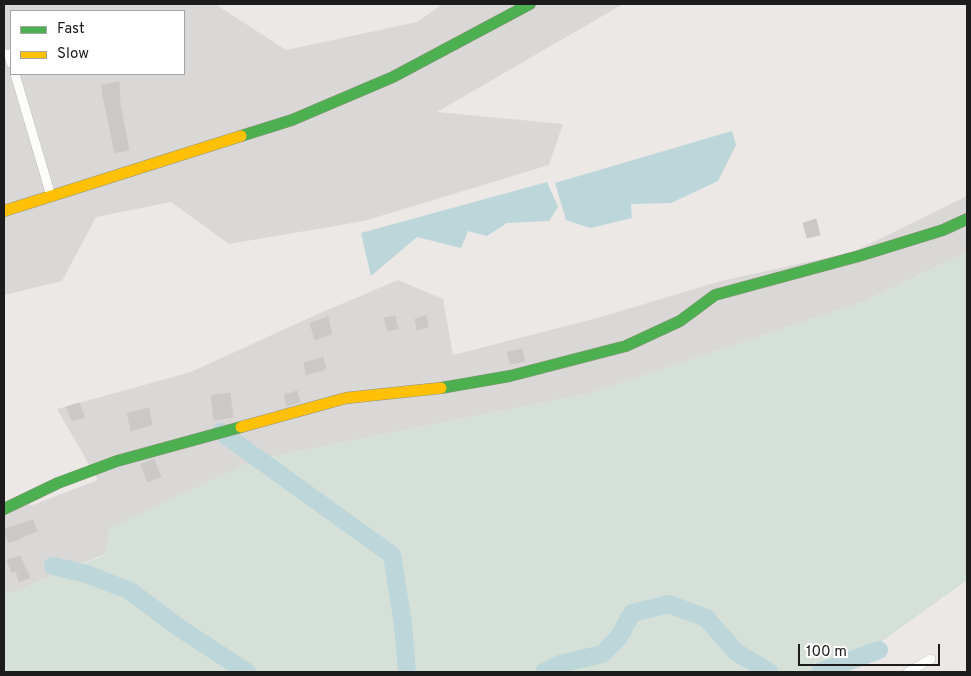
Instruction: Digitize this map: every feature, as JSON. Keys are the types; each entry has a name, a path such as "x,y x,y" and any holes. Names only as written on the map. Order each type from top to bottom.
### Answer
{"street":[{"path":"4,211 292,120 393,77 530,4"},
{"path":"15,75 51,196"},
{"path":"4,509 58,483 117,461 346,398 425,391 501,378 626,346 680,321 715,295 859,256 943,230 967,220"},
{"path":"908,672 931,659"}],"shaded area":[{"path":"4,4 215,4 286,50 417,22 443,4 623,4 437,112 563,124 549,165 364,221 229,244 171,202 96,217 62,281 4,295"},
{"path":"967,196 967,252 863,302 591,393 254,460 105,554 4,596 4,503 33,505 98,480 57,409 191,372 311,317 398,280 443,299 453,355 601,317 721,281 853,252"},
{"path":"967,252 967,580 839,672 4,672 4,596 105,555 109,528 254,460 591,393 863,302"}],"water":[{"path":"732,131 736,145 718,181 671,203 631,204 632,218 590,228 566,220 555,183"},
{"path":"547,182 558,207 549,221 507,223 487,236 468,231 461,248 417,237 371,276 361,233"}],"building":[{"path":"119,82 120,104 129,150 115,153 102,85"},
{"path":"816,219 820,235 807,238 803,223"},
{"path":"426,315 428,327 417,330 415,319"},
{"path":"395,316 398,329 388,331 384,318"},
{"path":"328,317 332,334 315,340 310,323"},
{"path":"522,349 525,361 510,364 507,352"},
{"path":"323,357 326,369 306,375 304,363"},
{"path":"297,391 300,402 287,406 284,395"},
{"path":"230,393 233,417 214,420 211,395"},
{"path":"79,403 85,417 72,421 66,407"},
{"path":"149,408 152,425 131,431 127,413"},
{"path":"154,459 161,477 147,482 141,464"},
{"path":"33,520 37,531 9,543 4,529"},
{"path":"20,556 30,578 19,582 16,571 12,573 7,560"}],"waterway":[{"path":"221,432 392,555 403,624 407,672"},
{"path":"53,566 87,574 130,591 181,629 247,672"},
{"path":"544,672 560,664 602,654 619,637 632,613 669,604 706,618 736,652 769,672"},
{"path":"820,672 879,650"}],"traffic: fast":[{"path":"241,136 292,120 393,77 530,4"},
{"path":"441,388 510,376 626,346 680,321 715,295 859,256 943,230 967,219"},
{"path":"4,509 58,483 117,461 241,427"}],"traffic: slow":[{"path":"4,211 241,136"},
{"path":"241,427 346,398 441,388"}]}
